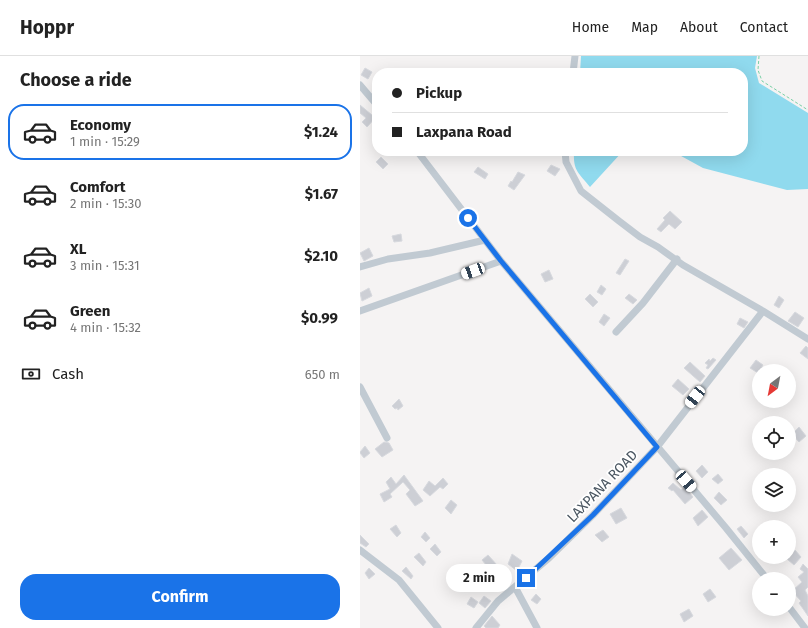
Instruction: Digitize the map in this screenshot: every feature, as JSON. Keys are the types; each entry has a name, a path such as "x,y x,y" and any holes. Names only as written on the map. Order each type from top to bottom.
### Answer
{"street":[{"path":"574,68 575,56"},
{"path":"360,85 372,99"},
{"path":"421,156 501,261 761,572"},
{"path":"566,156 567,165 581,190 640,237 677,259 683,265 808,339"},
{"path":"360,267 388,259 430,253 485,240"},
{"path":"616,332 643,303 677,259"},
{"path":"360,311 501,261"},
{"name":"LAXPANA ROAD","path":"476,628 498,601 549,558 593,515 657,447 763,311"},
{"path":"360,387 386,438"},
{"path":"360,550 399,580 438,628"},
{"path":"515,587 537,628"},
{"path":"795,616 805,628"}],"path":[{"path":"759,56 758,70 762,81 808,110"}],"water":[{"path":"581,56 757,56 755,68 759,83 808,113 808,189 787,190 703,168 681,156 748,156 748,68 580,68"},
{"path":"574,156 618,156 590,187 577,171"}],"building":[{"path":"365,68 372,72 368,79 361,75"},
{"path":"360,105 372,115 372,122 367,127 362,122 366,118 360,113"},
{"path":"381,157 388,164 383,169 376,162"},
{"path":"551,165 560,169 555,176 547,171"},
{"path":"478,167 488,174 485,179 474,172"},
{"path":"518,172 525,175 514,190 508,186"},
{"path":"670,211 682,222 675,229 669,224 661,232 657,229 665,220 663,218"},
{"path":"401,234 402,241 394,242 392,236"},
{"path":"369,248 373,256 364,261 360,253"},
{"path":"625,259 629,261 620,275 616,273"},
{"path":"549,270 553,279 545,282 541,274"},
{"path":"601,285 606,289 602,295 597,292"},
{"path":"369,288 372,296 362,301 360,293"},
{"path":"590,294 598,302 593,307 585,299"},
{"path":"629,294 637,300 633,304 625,298"},
{"path":"779,296 784,300 779,308 774,305"},
{"path":"795,312 804,318 798,327 788,321"},
{"path":"604,314 610,318 604,326 599,322"},
{"path":"740,318 748,322 744,328 737,324"},
{"path":"806,346 808,348 808,359 800,353"},
{"path":"713,358 716,360 708,369 706,368 708,365 705,363 709,359 710,361"},
{"path":"756,360 762,364 753,364"},
{"path":"690,362 705,376 700,382 684,368"},
{"path":"678,379 689,389 683,395 672,386"},
{"path":"399,399 403,406 398,410 392,406"},
{"path":"799,427 806,436 799,442 796,439 796,430"},
{"path":"384,442 389,443 393,450 382,457 375,449"},
{"path":"365,446 370,453 364,458 360,452"},
{"path":"702,465 708,472 702,478 696,471"},
{"path":"718,474 723,480 718,484 712,479"},
{"path":"404,475 423,501 415,506 406,494 410,490 403,482 390,494 392,497 384,502 380,494 390,489 386,482 391,477 396,484"},
{"path":"443,478 448,484 443,489 440,487 430,496 423,490 429,481 435,486"},
{"path":"673,483 681,490 685,487 693,497 685,504 673,490 672,491 668,488"},
{"path":"719,492 727,500 721,505 714,498"},
{"path":"451,500 457,505 451,514 445,508"},
{"path":"621,508 627,518 616,524 610,514"},
{"path":"702,510 708,517 698,526 693,518"},
{"path":"396,525 401,533 397,537 390,529"},
{"path":"741,526 748,534 744,538 737,529"},
{"path":"603,530 609,537 602,542 595,535"},
{"path":"425,532 430,538 426,542 421,537"},
{"path":"360,535 369,544 366,547 360,543"},
{"path":"435,544 441,552 437,556 430,549"},
{"path":"731,548 742,560 729,570 719,558"},
{"path":"796,551 801,557 796,563"},
{"path":"419,553 426,562 423,566 414,557"},
{"path":"512,554 522,561 517,571 508,564"},
{"path":"488,555 497,565 491,571 482,560"},
{"path":"803,564 808,569 808,587 805,590 808,596 808,616 799,603 801,601 796,595 796,587 802,582 798,577 804,572 800,569"},
{"path":"406,567 413,576 411,579 402,571"},
{"path":"369,568 375,574 369,579 365,573"},
{"path":"479,578 489,583 485,589 476,583"},
{"path":"710,589 716,597 708,602 703,594"},
{"path":"536,594 541,599 537,604 531,600"},
{"path":"484,596 491,601 485,608 479,603"},
{"path":"471,597 478,602 474,608 467,604"},
{"path":"689,609 693,616 684,622 680,614"},
{"path":"492,616 500,625 498,628 486,628 484,626"}],"route":[{"path":"468,218 501,261 657,447 593,515 526,578"}]}
